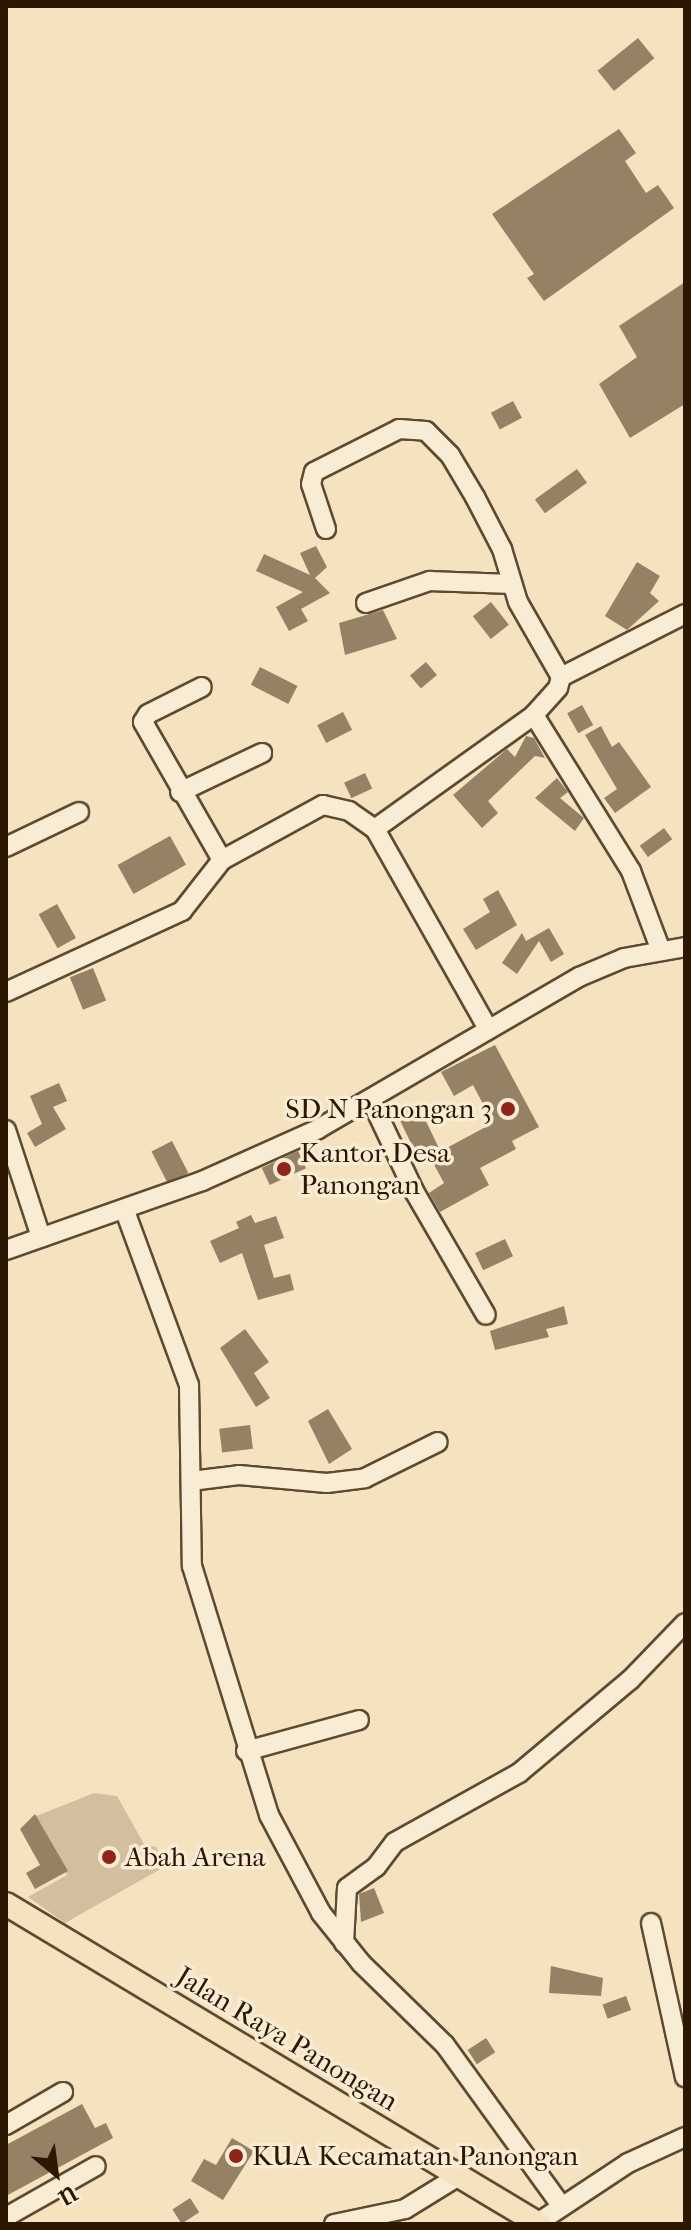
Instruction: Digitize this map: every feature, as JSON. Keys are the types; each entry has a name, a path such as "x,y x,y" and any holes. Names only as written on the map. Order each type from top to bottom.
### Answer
{"main road":[{"name":"Jalan Raya Panongan","path":"6,1904 537,2224"}],"street":[{"path":"326,529 311,484 314,472 399,429 419,429 450,455 469,487 502,549 510,584 561,677 558,688 534,715 375,829"},
{"path":"366,603 430,581 510,584"},
{"path":"561,677 685,614"},
{"path":"202,687 148,714 143,722 180,792 222,860"},
{"path":"534,715 631,871 660,948"},
{"path":"180,792 262,753"},
{"path":"6,992 182,911 222,860 323,805 349,811 375,829 488,1029"},
{"path":"6,847 79,812"},
{"path":"6,1250 125,1211 289,1142 371,1100 579,977 660,948 685,947"},
{"path":"371,1100 414,1191 486,1315"},
{"path":"6,1130 41,1237"},
{"path":"125,1211 189,1385 192,1566 246,1751 286,1849 344,1943 445,2045 561,2205"},
{"path":"191,1481 239,1475 327,1483 365,1478 438,1442"},
{"path":"344,1943 347,1888 376,1867 395,1842 519,1773 630,1680 685,1623"},
{"path":"246,1751 359,1720"},
{"path":"651,1923 685,2077"},
{"path":"6,2125 63,2092"},
{"path":"537,2224 561,2205 628,2163 685,2137"},
{"path":"6,2217 96,2166"},
{"path":"334,2224 405,2209 457,2177"}],"shaded area":[{"name":"Abah Arena","path":"94,1793 117,1796 144,1844 156,1847 166,1866 65,1923 28,1897 67,1875 34,1817"}],"building":[{"path":"638,38 654,58 614,91 598,71"},
{"path":"619,129 636,153 625,161 646,193 658,185 674,208 544,301 527,278 534,274 492,214"},
{"path":"685,282 685,404 630,438 599,384 637,357 619,326"},
{"path":"513,401 522,418 500,430 491,413"},
{"path":"577,469 587,483 545,513 535,500"},
{"path":"316,546 327,567 315,578 330,593 301,609 308,621 289,631 276,607 303,592 256,571 264,554 310,575 300,553"},
{"path":"637,562 660,576 650,593 659,601 627,630 605,616"},
{"path":"491,602 509,625 491,639 473,616"},
{"path":"383,610 397,639 345,655 339,623"},
{"path":"426,662 437,675 421,689 410,675"},
{"path":"260,667 297,686 288,704 251,685"},
{"path":"582,705 593,725 578,733 567,713"},
{"path":"343,712 352,730 326,743 317,725"},
{"path":"601,726 612,747 619,742 651,787 615,813 604,798 617,789 585,735"},
{"path":"526,736 534,738 545,758 535,756 488,801 498,813 482,828 453,795 507,749 515,757"},
{"path":"365,773 372,788 351,798 344,783"},
{"path":"557,778 568,792 560,798 584,818 575,831 535,798"},
{"path":"664,828 672,839 648,857 640,846"},
{"path":"170,836 186,865 134,894 118,865"},
{"path":"498,890 517,925 476,950 463,929 490,912 483,899"},
{"path":"57,904 76,938 58,948 39,914"},
{"path":"549,928 564,954 551,962 539,941 517,974 502,963 522,933 526,941"},
{"path":"93,968 106,1000 83,1010 70,977"},
{"name":"SD N Panongan 3","path":"495,1045 539,1127 512,1141 516,1149 480,1168 489,1185 440,1212 429,1193 444,1183 430,1157 493,1123 473,1085 454,1096 441,1072"},
{"path":"59,1083 67,1101 53,1107 66,1129 35,1147 27,1133 42,1124 30,1096"},
{"path":"418,1105 439,1148 418,1158 397,1115"},
{"path":"172,1141 188,1173 168,1184 152,1151"},
{"name":"Kantor Desa Panongan","path":"298,1151 306,1168 270,1185 262,1168"},
{"path":"251,1215 255,1223 276,1216 284,1238 264,1245 274,1278 290,1274 294,1290 258,1300 242,1253 220,1263 210,1241 239,1228 236,1222"},
{"path":"505,1239 513,1256 483,1270 475,1253"},
{"path":"564,1306 568,1324 546,1329 549,1337 495,1350 490,1331"},
{"path":"245,1329 269,1362 254,1373 270,1398 256,1407 220,1348"},
{"path":"328,1409 352,1449 329,1464 308,1421"},
{"path":"250,1425 253,1449 222,1453 219,1429"},
{"path":"35,1814 68,1871 35,1889 26,1873 40,1865 20,1829"},
{"path":"374,1888 384,1913 361,1922 359,1894"},
{"path":"551,1966 603,1978 601,1996 549,1993"},
{"path":"626,1996 631,2010 608,2019 603,2005"},
{"path":"486,2038 495,2052 477,2064 468,2050"},
{"path":"82,2104 95,2128 106,2123 113,2138 6,2196 6,2145"},
{"path":"232,2138 254,2151 223,2200 191,2181 204,2159 216,2165"},
{"path":"190,2198 199,2212 182,2224 172,2209"}],"place":[{"name":"SD N Panongan 3","path":"508,1109"},
{"name":"Kantor Desa Panongan","path":"284,1169"},
{"name":"Abah Arena","path":"109,1857"},
{"name":"KUA Kecamatan Panongan","path":"236,2156"}]}
